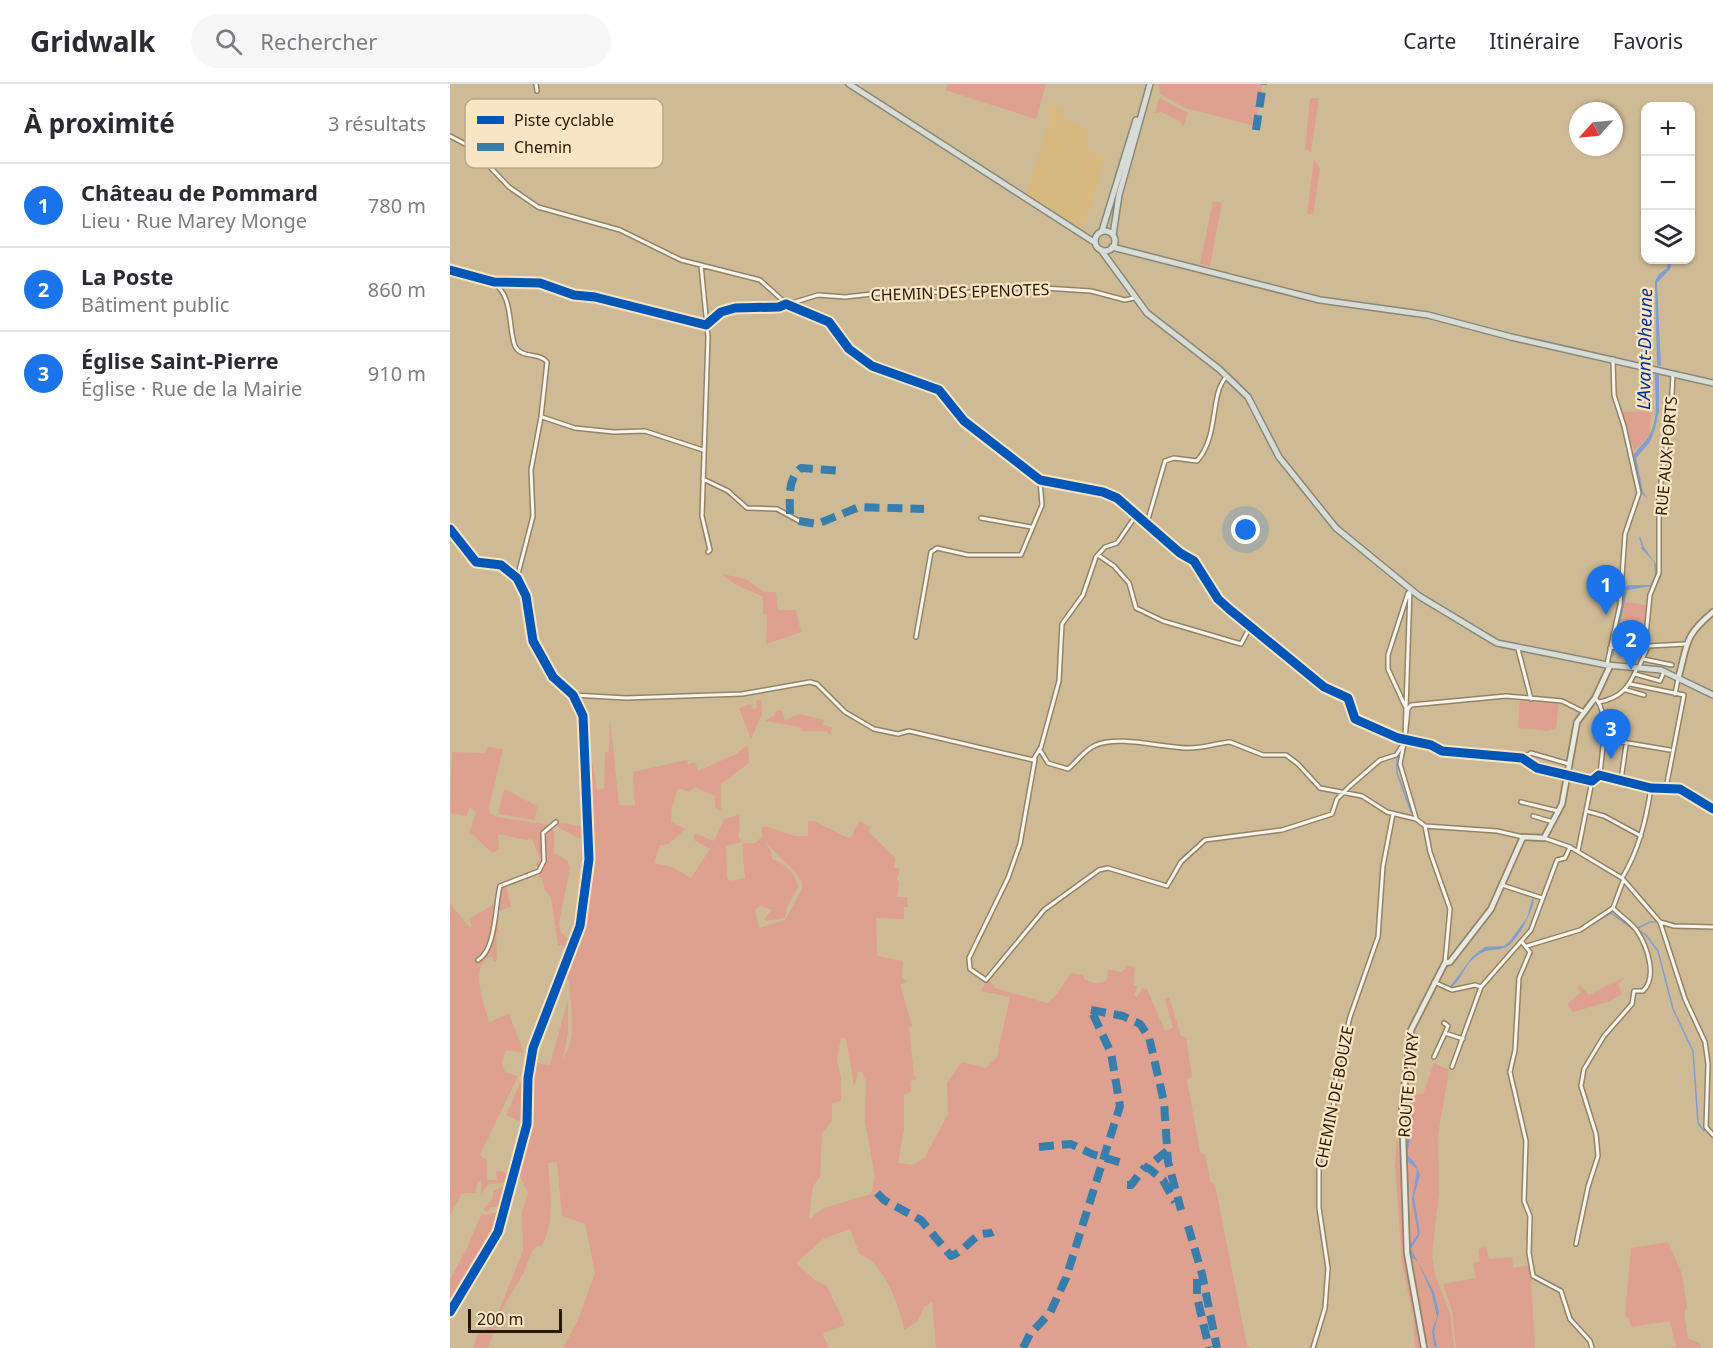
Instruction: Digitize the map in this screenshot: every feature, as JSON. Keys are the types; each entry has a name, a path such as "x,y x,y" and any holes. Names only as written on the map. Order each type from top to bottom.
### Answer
{"main road":[{"path":"849,84 1094,243 1134,298 1154,320 1227,376 1252,401 1279,457 1336,528 1410,589 1493,641 1518,649 1606,665 1664,672 1713,695"},
{"path":"1094,243 1110,210 1148,84"},
{"path":"1113,268 1111,249 1119,195 1148,84"},
{"path":"1070,228 1089,234 1099,232 1114,237 1142,253"},
{"path":"1101,250 1142,253 1320,300 1410,311 1511,337 1673,372 1713,383"},
{"path":"1678,679 1686,644 1694,627 1713,612"},
{"path":"1523,837 1544,838 1553,822 1570,775 1576,725 1584,712 1597,700 1606,665"},
{"name":"ROUTE D'IVRY","path":"1424,1348 1407,1253 1402,1107 1412,1030 1445,963 1450,962 1478,929 1502,885 1523,837"}],"street":[{"path":"536,84 537,91"},
{"path":"450,136 465,144"},
{"path":"491,168 509,187 538,207 620,230 681,260 760,280 786,304 829,322 849,349 872,366 939,390 964,421 1040,480 1103,492 1118,498 1180,553 1194,561 1221,602 1324,687 1348,698 1355,719 1404,740 1431,745 1444,751 1522,758 1537,768 1592,781"},
{"path":"701,266 708,338 702,516 710,550 708,552"},
{"path":"450,270 497,284 540,283 574,295 595,297 706,325"},
{"path":"497,284 510,314 515,346 521,352 542,357 547,362 541,417 531,470 533,516 517,578"},
{"name":"CHEMIN DES EPENOTES","path":"706,325 727,310 779,307 818,295 845,297 899,291 962,293 1028,287 1091,291 1125,300 1134,298"},
{"path":"1606,665 1613,649 1620,605 1625,534 1638,493 1624,426 1614,395 1613,359"},
{"name":"RUE AUX PORTS","path":"1626,690 1643,659 1647,646 1650,595 1659,573 1659,496 1671,414 1673,372"},
{"path":"1147,523 1165,461 1174,458 1197,461 1210,443 1220,385 1227,376"},
{"path":"541,417 575,428 614,432 645,431 703,450"},
{"path":"703,479 728,491 747,508 777,509 799,521"},
{"path":"916,637 934,549 968,555 1018,557 1025,550 1031,527 1042,505 1040,480"},
{"path":"1137,514 1117,543 1105,547 1098,555 1083,595 1062,624 1059,681 1040,750 1035,759 1020,844 1008,878 969,958 970,969 986,980 1044,910 1099,870 1108,868 1167,886 1181,862 1205,840 1282,831 1332,814 1337,799 1380,760 1396,754 1404,740 1410,589"},
{"path":"981,518 1031,527"},
{"path":"450,529 476,562 501,565 517,578 525,596 533,641 553,677 573,695 583,716 589,859 582,917 533,1048 528,1078 527,1124 498,1232 450,1312"},
{"path":"1098,555 1114,566 1129,583 1136,608 1162,621 1241,644 1250,627"},
{"path":"1406,710 1403,697 1388,669 1388,655 1410,589"},
{"path":"1613,649 1630,644 1647,646 1686,644"},
{"path":"1518,649 1530,699"},
{"path":"1643,659 1672,666"},
{"path":"1637,670 1660,681 1664,672"},
{"path":"1675,694 1678,679"},
{"path":"573,695 626,698 742,694 810,682 817,684 845,712 874,729 898,734 909,730 941,740 1035,759"},
{"path":"1630,684 1684,695 1671,750 1666,788"},
{"path":"1644,695 1626,690 1621,695 1597,700 1604,726 1604,739 1626,745 1671,750"},
{"path":"1416,819 1400,770 1408,709 1412,705 1490,696 1562,701 1584,712"},
{"path":"1040,750 1048,763 1068,769 1083,754 1102,743 1131,742 1190,748 1215,746 1227,741 1263,755 1286,755 1299,764 1320,788 1345,791 1370,800 1393,814 1416,819 1425,826 1497,831 1523,837"},
{"path":"1622,780 1626,745"},
{"path":"1578,851 1592,781 1599,775 1603,746"},
{"path":"1522,758 1533,753 1570,765"},
{"path":"1599,775 1651,788 1680,789 1713,809"},
{"path":"1527,946 1580,930 1613,908 1641,836 1651,788"},
{"path":"1521,802 1558,811"},
{"path":"1585,811 1604,816 1641,836"},
{"name":"CHEMIN DE BOUZE","path":"1313,1348 1325,1308 1328,1268 1319,1208 1319,1157 1332,1120 1338,1064 1350,1017 1378,937 1383,866 1393,814"},
{"path":"1533,816 1553,822"},
{"path":"478,960 486,952 492,936 500,886 539,871 544,861 543,834 549,826 556,822"},
{"path":"1425,826 1430,852 1449,909 1445,963"},
{"path":"1544,838 1578,851 1623,879 1660,922 1685,999 1705,1042 1708,1070 1705,1121 1708,1131 1713,1135"},
{"path":"1452,1067 1481,987 1532,930 1556,862 1566,858 1570,847"},
{"path":"1502,885 1542,898"},
{"path":"1576,1244 1588,1187 1598,1156 1594,1125 1581,1086 1584,1069 1604,1036 1632,1004 1634,991 1643,991 1647,987 1651,972 1637,930 1613,908"},
{"path":"1660,922 1674,926 1713,927"},
{"path":"1522,942 1530,952 1519,978 1515,1050 1510,1072 1526,1141 1524,1201 1530,1220 1529,1263 1533,1276 1561,1291 1566,1311 1578,1330 1590,1341 1592,1348"},
{"path":"1434,982 1450,991 1475,985 1481,987"},
{"path":"1434,1057 1448,1026 1444,1023"},
{"path":"1445,1033 1463,1039"}],"shaded area":[{"path":"947,84 1046,84 1036,119 945,90"},
{"path":"1158,84 1263,84 1255,126 1186,108 1160,94"},
{"path":"1159,98 1188,113 1183,127 1180,121 1161,112 1155,113"},
{"path":"1310,98 1319,98 1311,152 1305,149"},
{"path":"1049,104 1064,111 1063,118 1088,131 1087,148 1105,158 1085,224 1080,227 1026,194 1051,118 1046,111"},
{"path":"1314,160 1320,169 1313,215 1307,214"},
{"path":"1213,201 1222,203 1210,266 1200,264"},
{"path":"1651,411 1649,436 1634,451 1623,412"},
{"path":"722,574 746,579 764,592 776,592 778,610 796,610 801,632 766,644 767,615 763,614 763,597 736,584"},
{"path":"1625,602 1647,605 1646,624 1635,622 1631,630 1621,629"},
{"path":"761,699 762,714 751,739 739,708 751,704 752,709 757,708 756,701"},
{"path":"1520,701 1559,703 1556,728 1548,731 1518,728"},
{"path":"782,710 785,720 800,714 824,720 823,725 832,727 830,735 826,731 801,731 800,727 765,721 775,715 776,711"},
{"path":"610,720 619,805 635,806 633,772 687,760 688,764 695,762 698,771 736,754 748,745 749,763 721,784 721,810 715,807 715,796 695,787 689,792 678,788 672,807 671,822 685,829 669,844 660,845 654,863 672,867 691,878 710,849 694,840 694,833 714,841 724,819 739,815 738,835 741,842 726,846 727,878 730,881 745,878 742,844 755,843 763,836 761,828 765,826 795,836 808,836 808,821 814,821 848,838 852,836 859,821 871,827 868,831 895,858 894,868 900,868 897,879 899,883 897,897 907,897 908,907 904,907 904,919 876,918 877,956 903,961 902,978 907,982 901,984 901,988 912,1026 909,1028 914,1075 918,1079 910,1081 911,1091 904,1095 904,1129 898,1163 914,1165 925,1157 948,1114 947,1083 962,1062 986,1068 997,1057 1010,997 981,991 988,979 995,988 1047,1003 1056,995 1071,973 1083,975 1084,979 1098,983 1107,980 1108,969 1121,972 1125,969 1125,965 1135,967 1133,985 1138,986 1134,995 1137,997 1143,988 1147,989 1165,1031 1173,1028 1165,999 1169,997 1181,1036 1186,1037 1192,1077 1187,1080 1200,1152 1205,1154 1211,1183 1215,1184 1247,1346 1251,1348 936,1348 932,1302 924,1307 918,1321 904,1330 890,1286 876,1266 860,1255 850,1229 823,1239 796,1263 816,1281 827,1286 845,1325 824,1333 829,1348 563,1348 578,1320 595,1273 585,1224 562,1216 557,1162 548,1163 550,1216 542,1246 537,1246 532,1251 524,1272 504,1306 488,1348 474,1348 477,1335 490,1327 496,1318 523,1251 522,1212 528,1193 517,1170 529,1118 532,1117 530,1078 534,1063 550,1065 568,999 568,1033 563,1059 568,1051 572,1021 569,980 564,979 583,922 591,876 587,766 593,764 597,790 604,788 605,753 609,751","holes":["765,842 796,873 802,882 802,889 785,920 759,928 755,909 761,906 772,910 764,919 766,921 785,918 787,907 798,887 789,870 772,859 771,851","841,1038 846,1038 854,1086 858,1072 862,1072 866,1081 865,1122 875,1177 871,1194 824,1208 809,1219 813,1186 820,1177 822,1133 832,1121 832,1103 841,1101 841,1078 837,1059"]},
{"path":"488,747 503,749 489,807 490,813 497,817 549,825 554,832 554,853 567,860 570,867 559,924 561,933 571,941 565,953 564,946 558,945 551,897 545,890 542,878 539,877 536,863 541,860 532,839 526,840 498,834 499,849 492,853 470,832 476,812 470,807 466,816 450,813 452,752 485,753"},
{"path":"504,789 537,806 535,820 498,814"},
{"path":"563,823 585,827 587,840 587,868 583,896 574,936 571,937 583,867 585,838 578,838 554,825"},
{"path":"506,885 511,907 498,911 496,918 499,932 496,933 497,960 494,962 492,956 485,961 479,976 481,995 489,1022 509,1014 524,1053 506,1050 502,1062 505,1072 518,1076 480,1155 487,1160 487,1180 497,1180 496,1171 503,1171 507,1177 503,1183 489,1184 481,1194 481,1181 478,1182 475,1193 462,1193 450,1216 450,903 470,928 472,926 469,919 498,902 501,888"},
{"path":"1626,976 1618,984 1622,994 1608,1002 1573,1012 1567,1004 1581,992 1577,988 1580,985 1589,995"},
{"path":"1434,1063 1449,1070 1438,1135 1439,1193 1432,1254 1435,1275 1450,1313 1454,1348 1426,1348 1421,1309 1408,1247 1411,1203 1404,1145 1405,1093 1423,1094"},
{"path":"521,1081 526,1082 523,1123 506,1115"},
{"path":"1397,1134 1403,1192 1404,1254 1417,1319 1420,1348 1415,1348 1413,1316 1402,1263 1395,1164"},
{"path":"510,1179 512,1180 497,1231 453,1304 450,1301 450,1279 481,1215 500,1212 501,1207 491,1207 487,1212 483,1210 493,1198 493,1191 508,1185"},
{"path":"1668,1242 1682,1274 1687,1307 1684,1314 1688,1338 1699,1343 1701,1348 1670,1348 1676,1347 1670,1321 1631,1327 1625,1315 1631,1248"},
{"path":"1486,1247 1489,1259 1512,1257 1513,1268 1530,1265 1535,1348 1456,1348 1452,1311 1443,1284 1476,1278 1473,1263 1480,1261 1478,1249"}],"water":[{"path":"1668,264 1671,264 1670,269 1657,283 1661,366 1657,365 1655,281 1659,274 1667,268"},
{"path":"1655,373 1659,373 1659,411 1655,429 1650,442 1636,458 1643,492 1648,499 1640,492 1633,457 1648,437 1655,419"},
{"path":"1643,546 1658,567 1652,586 1627,590 1616,647 1613,648 1625,588 1628,585 1650,585 1655,576 1654,562 1641,548"},
{"path":"1533,896 1529,915 1510,944 1501,949 1485,951 1477,956 1469,963 1456,983 1449,988 1473,956 1485,947 1504,946 1509,942 1527,918"},
{"path":"1409,1090 1414,1117 1407,1155 1415,1163 1420,1175 1414,1196 1420,1234 1411,1249 1418,1262 1409,1255 1408,1247 1418,1234 1412,1200 1417,1169 1405,1159 1408,1131 1413,1117"},
{"path":"1418,1262 1434,1292 1439,1312 1434,1332 1437,1348 1434,1346 1432,1331 1437,1317 1432,1294"}],"waterway":[{"name":"L'Avant-Dheune","path":"1640,538 1643,547"},
{"name":"L'Avant-Dheune","path":"1613,656 1614,648"},
{"path":"1397,756 1397,773 1411,812"},
{"path":"1585,928 1611,913 1634,930"},
{"path":"1638,928 1650,922 1656,922"},
{"path":"1637,929 1646,935 1658,951 1673,1009 1693,1051 1698,1123 1704,1131"}],"marked path":[{"path":"1256,130 1263,84"},
{"path":"790,514 791,483 801,468 842,471"},
{"path":"799,521 817,524 859,507 924,509"},
{"path":"1091,1010 1123,1016 1140,1024 1149,1037 1164,1102 1168,1162 1181,1210"},
{"path":"1023,1348 1030,1334 1050,1313 1066,1278 1120,1106 1111,1053 1091,1010"},
{"path":"1039,1147 1071,1144 1092,1154 1126,1164"},
{"path":"1167,1151 1147,1167 1163,1180 1175,1202"},
{"path":"1127,1185 1131,1185 1145,1167"},
{"path":"877,1193 884,1200 921,1220 951,1256 979,1235 993,1232"},
{"path":"1188,1226 1202,1274 1217,1348"},
{"path":"1197,1279 1197,1297 1209,1348"}],"cycle path":[{"path":"450,270 494,282 540,283 574,295 595,297 706,325 721,312 735,308 779,307 786,304 829,322 849,349 872,366 939,390 964,421 1040,480 1103,492 1117,498 1180,553 1194,561 1218,599 1229,609 1324,687 1348,698 1355,719 1398,738 1431,745 1442,751 1522,758 1537,768 1592,781 1599,775 1651,788 1680,789 1713,809"},
{"path":"450,529 476,562 501,565 517,578 526,596 533,641 553,677 573,695 583,716 589,859 580,926 533,1048 528,1078 527,1124 498,1232 450,1312"}],"place":[{"name":"Château de Pommard","path":"1606,615"},
{"name":"La Poste","path":"1631,670"},
{"name":"Église Saint-Pierre","path":"1611,759"}]}
